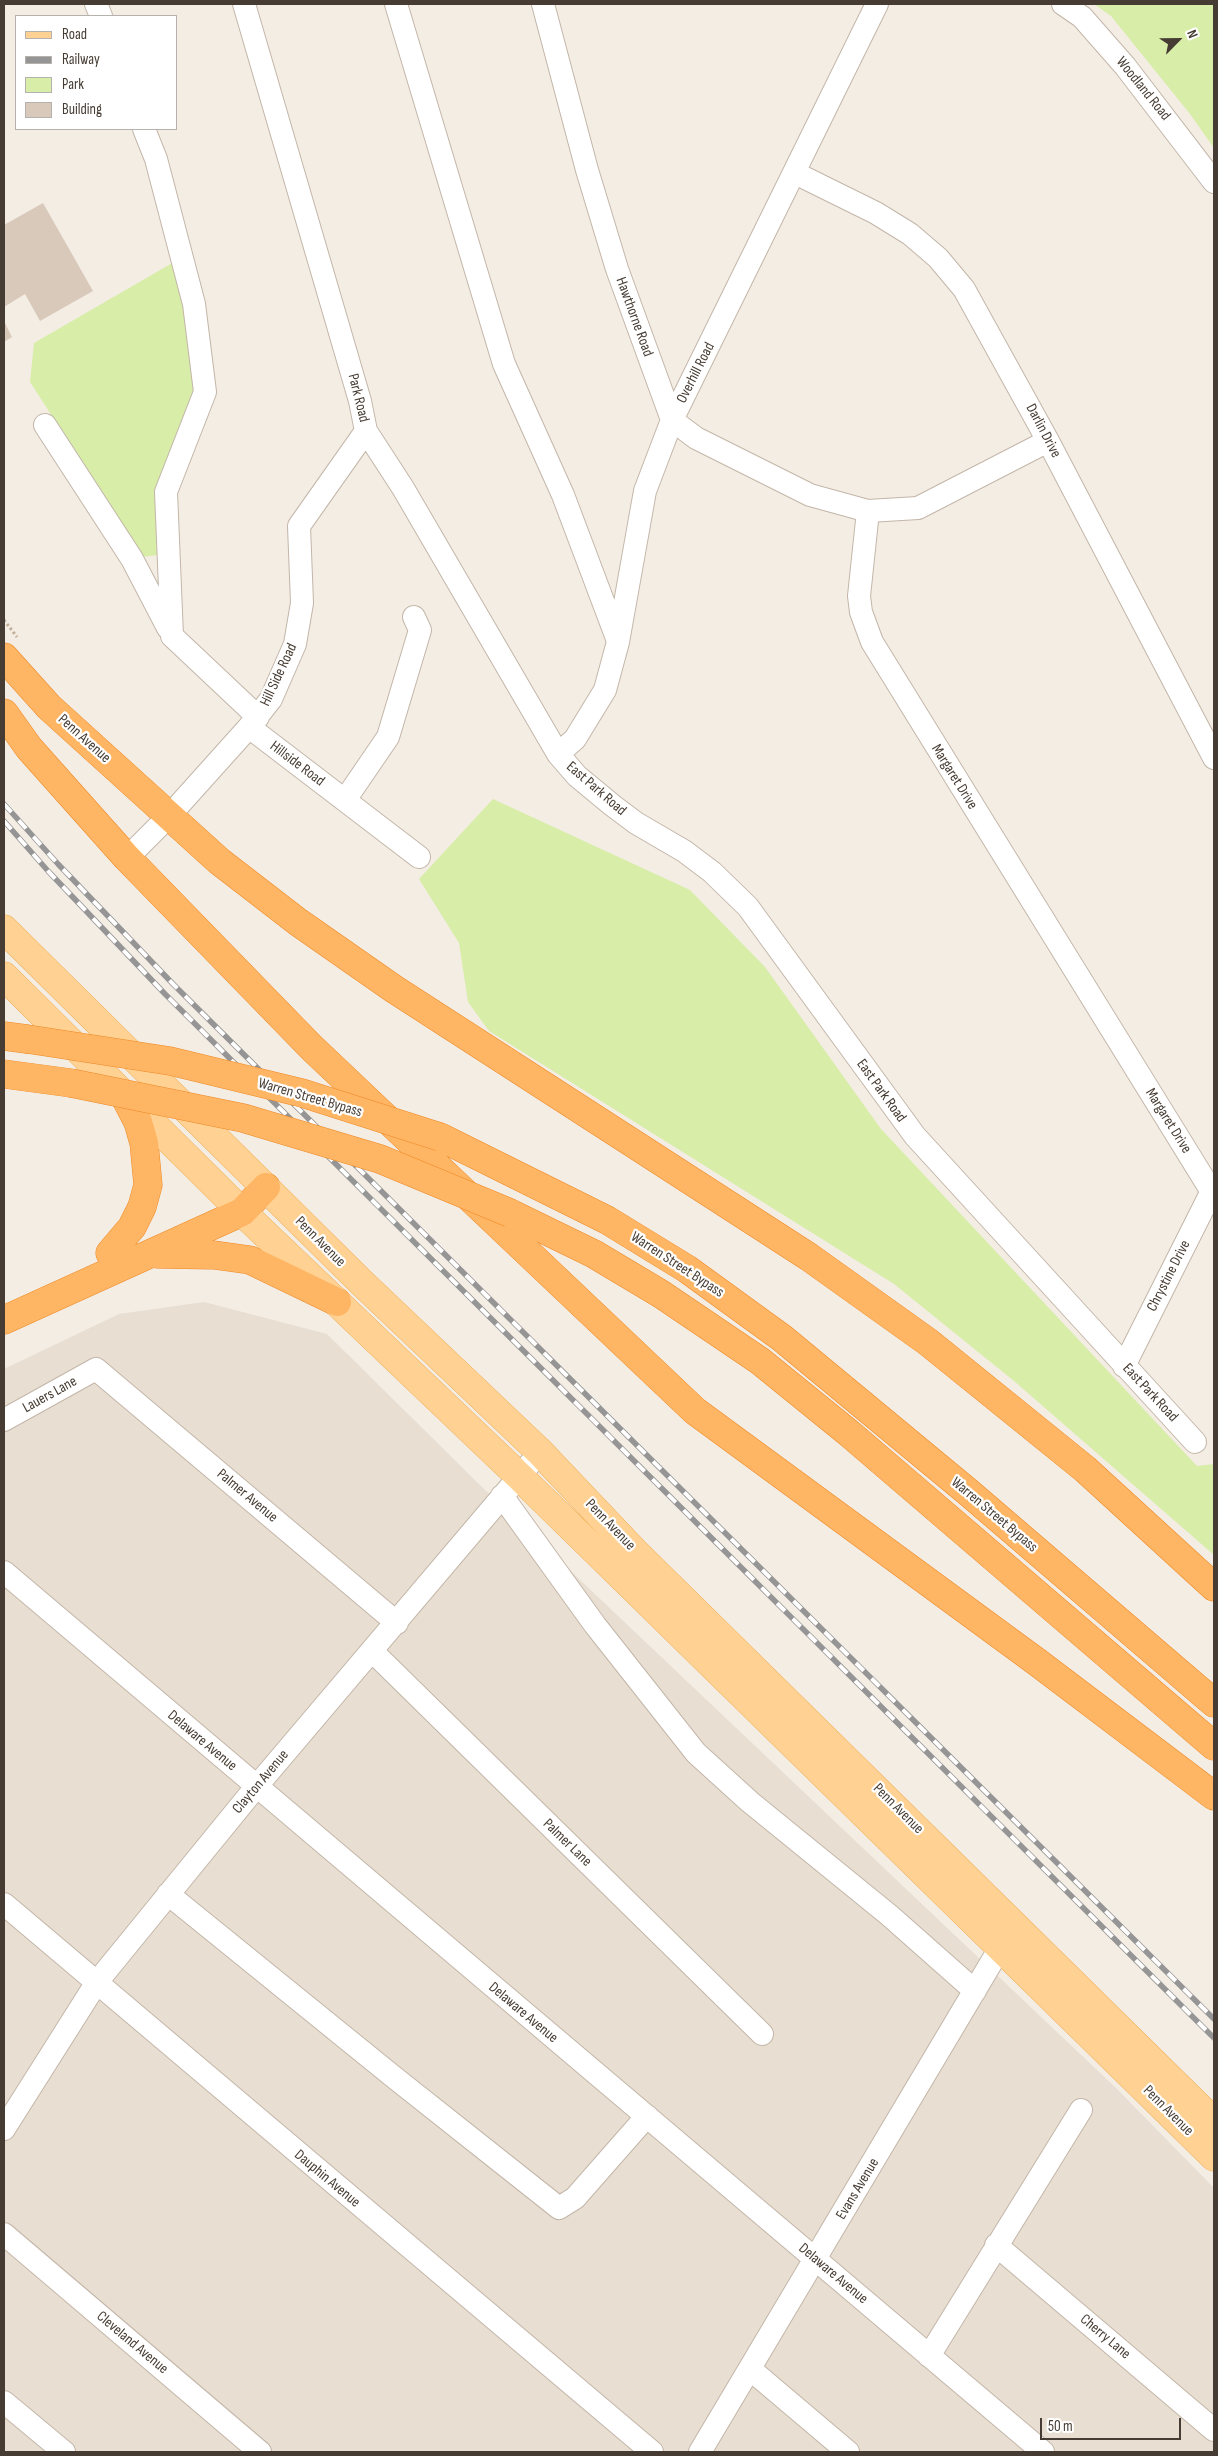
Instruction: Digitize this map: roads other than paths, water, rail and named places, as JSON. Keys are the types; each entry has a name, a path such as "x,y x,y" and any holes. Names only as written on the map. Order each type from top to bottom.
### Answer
{"highway":[{"name":"Penn Avenue","path":"12,650 49,707 219,860 306,928 402,994 809,1257 928,1342 1085,1469 1214,1587"},
{"path":"4,713 29,748 127,858 311,1047 694,1411 1037,1662 1214,1796"},
{"name":"Warren Street Bypass","path":"12,1037 170,1060 302,1093 440,1137 607,1220 687,1268 789,1344 968,1492 1214,1703"},
{"path":"4,1074 71,1083 243,1118 380,1159 510,1213 594,1254 662,1294 760,1361 858,1441 1214,1746"},
{"path":"4,1085 71,1083"},
{"path":"110,1253 132,1227 142,1207 148,1186 144,1144 138,1122 124,1095"},
{"path":"4,1320 148,1254 266,1187"},
{"path":"4,1301 110,1253 235,1206"},
{"path":"148,1254 214,1255 250,1260 337,1302"}],"main road":[{"name":"Penn Avenue","path":"4,929 354,1276 540,1452 634,1550 1214,2122"},
{"name":"Penn Avenue","path":"4,976 235,1206 337,1302 510,1486 1000,1948 1214,2158"}],"street":[{"name":"Park Road","path":"244,4 360,400 366,431 403,488 558,754"},
{"path":"396,4 504,364 563,495 618,642"},
{"name":"Hawthorne Road","path":"543,4 587,170 617,269 672,420"},
{"name":"Overhill Road","path":"558,754 574,739 605,690 618,642 645,491 672,420 877,4"},
{"name":"Woodland Road","path":"1063,4 1082,17 1125,66 1214,182"},
{"path":"144,130 156,159 194,304 205,392 166,492 172,636"},
{"name":"Darlin Drive","path":"795,173 876,214 910,234 938,258 964,289 1048,441 1214,758"},
{"path":"672,420 696,438 810,495 868,511 918,508 1048,441"},
{"name":"Hillside Road","path":"45,425 132,559 172,636 253,722 345,800 419,857"},
{"name":"Hill Side Road","path":"127,858 170,815 253,722 271,699 295,644 302,603 299,526 366,431"},
{"name":"Margaret Drive","path":"868,511 859,596 872,642 1213,1189"},
{"path":"345,800 388,736 420,630 414,617"},
{"name":"East Park Road","path":"558,754 577,776 612,805 636,823 684,851 712,872 748,907 915,1136 1195,1442"},
{"name":"Chrystine Drive","path":"1124,1366 1213,1189"},
{"name":"Lauers Lane","path":"4,1420 96,1369"},
{"name":"Palmer Avenue","path":"96,1369 397,1623"},
{"name":"Clayton Avenue","path":"4,2129 97,1982 256,1787 397,1623 540,1452"},
{"path":"510,1486 595,1625 696,1753 750,1802 889,1915 975,1991"},
{"name":"Delaware Avenue","path":"4,1572 513,2006 647,2116 1043,2452"},
{"name":"Palmer Lane","path":"372,1651 762,2034"},
{"path":"168,1894 559,2208 575,2198 647,2116"},
{"name":"Dauphin Avenue","path":"4,1904 652,2452"},
{"name":"Evans Avenue","path":"700,2452 1000,1948 1017,1927"},
{"path":"929,2356 1081,2110"},
{"name":"Cleveland Avenue","path":"4,2234 260,2452"},
{"name":"Cherry Lane","path":"996,2245 1214,2430"},
{"path":"750,2369 848,2452"},
{"path":"4,2402 64,2452"}],"railway":[{"path":"4,804 58,864 174,985 1214,2019"},
{"path":"4,821 48,871 165,994 1214,2038"}]}
